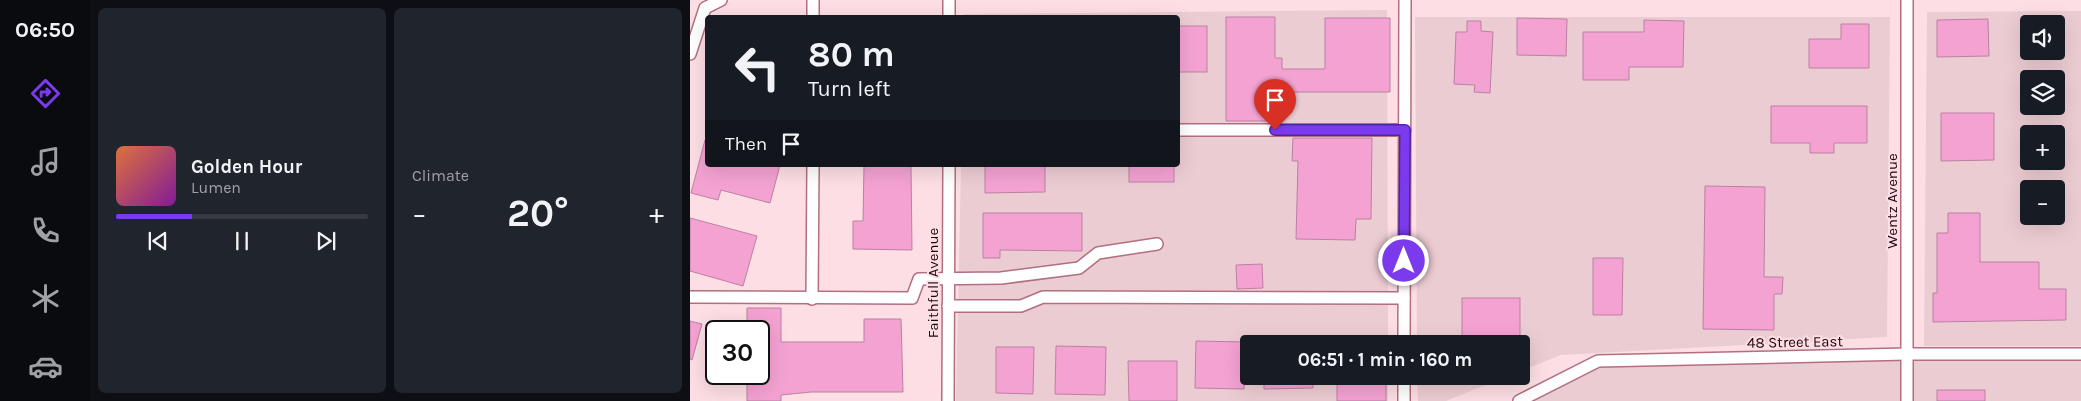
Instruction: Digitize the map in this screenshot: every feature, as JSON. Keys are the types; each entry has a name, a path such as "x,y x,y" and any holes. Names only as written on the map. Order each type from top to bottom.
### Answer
{"street":[{"path":"690,54 705,8 721,0"},
{"path":"813,0 813,15"},
{"path":"949,0 949,15"},
{"path":"1404,335 1405,0"},
{"name":"Wentz Avenue","path":"1907,0 1907,401"},
{"path":"1180,130 1405,130"},
{"path":"812,299 813,167"},
{"name":"Faithfull Avenue","path":"948,167 948,401"},
{"path":"690,297 912,298 919,279 948,277 1001,278 1079,268 1098,253 1157,244"},
{"path":"948,306 1021,306 1043,296 1404,298"},
{"name":"48 Street East","path":"1518,401 1598,361 1907,354 2081,354"},
{"path":"1404,385 1404,401"}],"shaded area":[{"path":"1387,10 1388,335 1240,335 1240,385 1388,385 1388,401 956,401 961,167 1180,167 1180,15 964,15"},
{"path":"2081,11 2081,346 1924,346 1927,12"},
{"path":"1415,17 1890,17 1887,337 1561,355 1530,367 1530,335 1417,335"},
{"path":"2081,354 2081,401 1519,401 1598,361"},
{"path":"1417,385 1486,385 1446,401 1418,401"}],"building":[{"path":"1226,17 1275,17 1275,58 1282,58 1282,69 1325,69 1325,18 1390,18 1390,92 1278,92 1278,121 1226,121"},
{"path":"1517,18 1567,19 1566,56 1517,55"},
{"path":"1988,19 1989,56 1937,57 1937,20"},
{"path":"1644,20 1684,21 1683,67 1629,67 1629,80 1583,80 1583,32 1644,32"},
{"path":"1467,21 1481,21 1481,31 1493,32 1490,93 1474,92 1475,85 1454,84 1456,32 1467,32"},
{"path":"1841,24 1869,24 1869,68 1809,68 1809,39 1841,39"},
{"path":"1180,26 1207,26 1207,72 1180,72"},
{"path":"1771,106 1867,106 1867,143 1834,143 1834,153 1810,153 1810,143 1771,143"},
{"path":"1941,113 1994,113 1994,160 1941,161"},
{"path":"1293,138 1372,138 1371,219 1356,219 1355,240 1296,239 1298,161 1292,161"},
{"path":"705,140 705,167 779,167 770,203 721,190 718,200 691,193"},
{"path":"864,167 911,167 912,250 853,249 853,221 863,221"},
{"path":"985,167 1045,167 1045,192 985,193"},
{"path":"1129,167 1174,167 1174,182 1129,182"},
{"path":"1705,186 1765,187 1764,277 1783,277 1782,294 1774,294 1774,330 1703,329"},
{"path":"983,213 1082,213 1082,251 1000,250 1000,258 983,258"},
{"path":"1948,213 1980,213 1980,262 2039,262 2039,289 2066,289 2066,320 1933,322 1933,293 1937,293 1937,233 1948,233"},
{"path":"690,218 757,236 743,286 690,271"},
{"path":"1593,258 1623,258 1622,315 1593,315"},
{"path":"1262,264 1263,288 1237,289 1236,265"},
{"path":"1462,298 1520,298 1520,335 1462,335"},
{"path":"747,308 781,308 781,342 864,342 864,319 901,319 903,392 811,392 781,395 781,401 747,401 747,385 770,385 770,320 747,320"},
{"path":"690,321 702,324 692,360 690,359"},
{"path":"1196,341 1240,342 1240,385 1244,385 1244,389 1195,388"},
{"path":"1056,346 1106,347 1105,395 1055,394"},
{"path":"996,347 1034,347 1033,394 996,393"},
{"path":"1128,361 1177,361 1177,401 1129,401"},
{"path":"1264,385 1313,385 1313,388 1264,389"},
{"path":"1337,385 1386,385 1386,401 1337,401"},
{"path":"1937,390 1985,390 1985,401 1937,401"}],"route":[{"path":"1275,130 1405,130 1404,261"}]}
